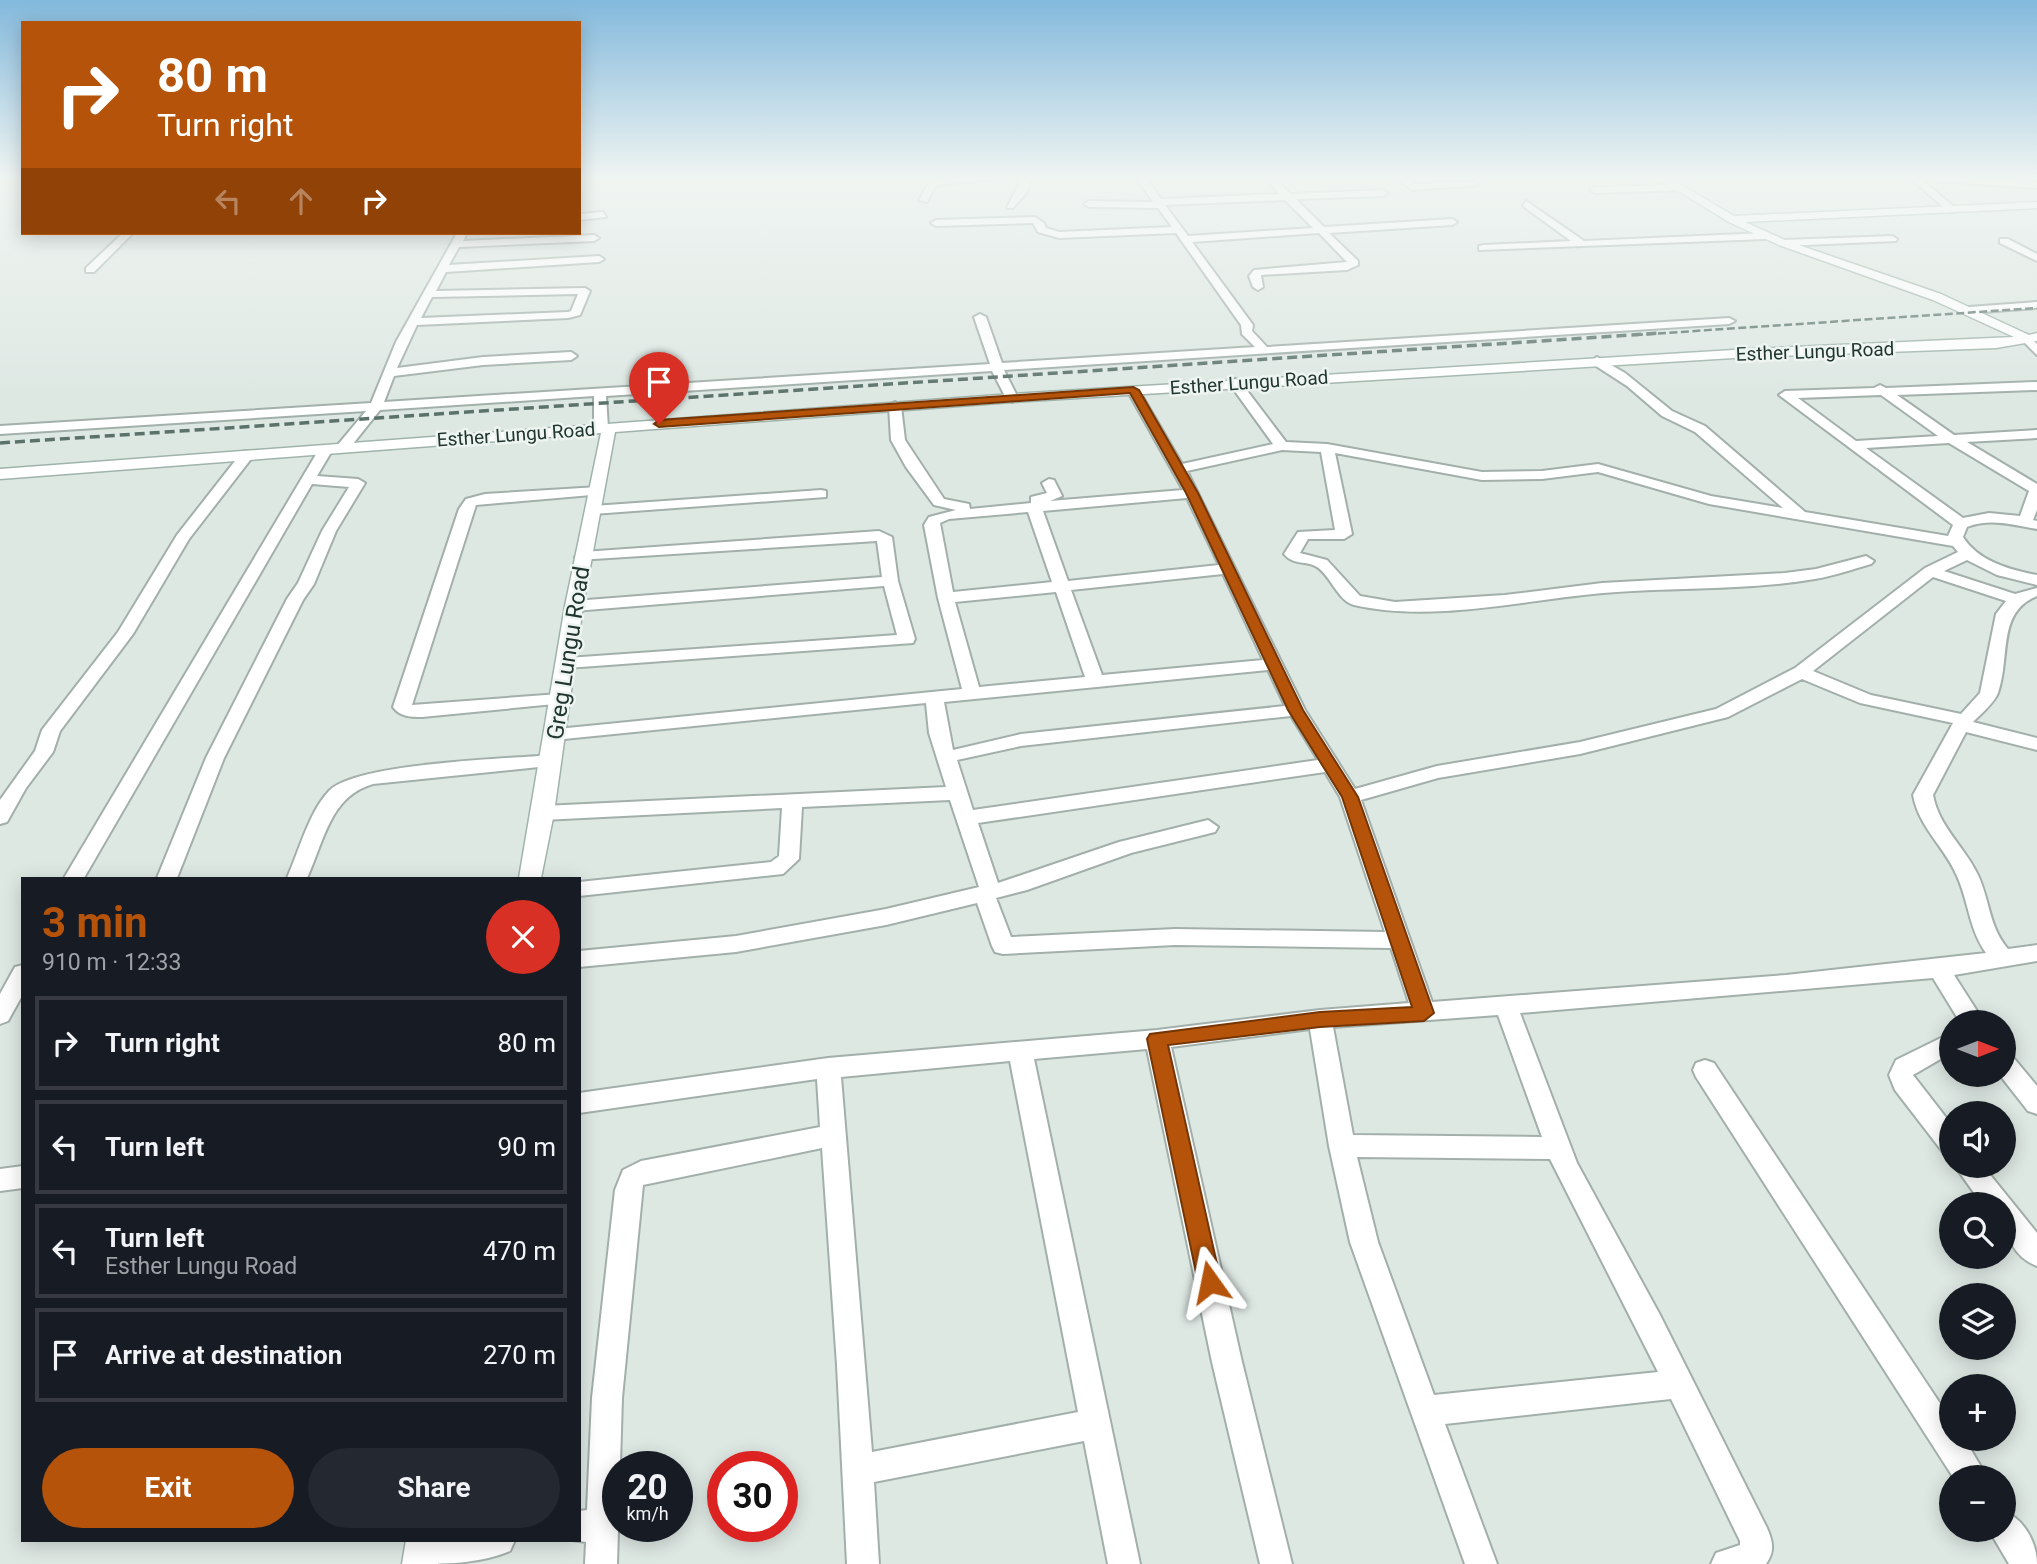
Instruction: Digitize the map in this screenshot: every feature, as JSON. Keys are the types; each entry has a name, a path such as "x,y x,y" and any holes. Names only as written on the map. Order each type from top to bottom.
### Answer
{"street":[{"path":"90,270 110,251"},
{"path":"343,447 375,408 389,373 452,251"},
{"path":"1194,251 1247,325 1246,332 1266,352"},
{"path":"1258,287 1254,276 1258,272 1353,265 1341,251"},
{"path":"1805,251 1969,310 2032,338 2037,351"},
{"path":"442,269 599,259"},
{"path":"414,322 568,316 576,313 585,291 431,294"},
{"path":"1969,310 2037,305"},
{"path":"980,317 993,353 995,367 1012,398"},
{"path":"0,430 1729,321"},
{"name":"Esther Lungu Road","path":"0,474 1235,383 1597,361 1996,344 2032,338"},
{"path":"389,373 483,361 571,356"},
{"path":"1597,361 1620,375 1662,412 1681,424 1700,429 1802,518"},
{"path":"1235,383 1282,446"},
{"path":"1961,524 1785,395 1880,389 2037,386"},
{"path":"1880,389 1950,439 2037,490 2031,523 1994,518 1961,524 1955,532 1963,547"},
{"path":"1133,390 1192,493 1296,710 1350,797 1424,1013"},
{"path":"600,393 605,428"},
{"path":"895,406 898,440 912,467 944,505 961,507 1051,498 1055,493 1049,483"},
{"name":"Greg Lungu Road","path":"530,877 543,813 574,606 596,500 605,428"},
{"path":"1853,445 2037,434"},
{"path":"1179,469 1282,446 1327,448 1482,476 1542,475 1598,468 1709,500 1802,518 1879,527 1963,547 2009,573 2031,591"},
{"path":"1327,448 1331,480 1344,534 1303,535 1292,554 1298,559 1322,563 1355,600 1395,607 1505,600 1602,588 1796,577 1866,561"},
{"path":"75,877 230,607 326,449"},
{"path":"0,817 18,785 44,752 51,730 125,634 182,538 247,455"},
{"path":"167,877 215,758 295,598 306,584 317,553 358,483 309,480"},
{"path":"972,693 946,598 931,525 934,520 947,515 1192,493"},
{"path":"559,699 422,712 410,712 402,707 466,509 471,502 485,498 596,500 821,494"},
{"path":"1034,507 1095,681"},
{"path":"567,663 907,639 890,581 884,537 874,535 583,557"},
{"path":"1350,797 1437,772 1580,748 1722,713 1801,672 1963,547"},
{"path":"946,598 1229,569"},
{"path":"1931,571 1975,588 2031,591"},
{"path":"574,606 890,581"},
{"path":"2001,957 1988,942 1979,924 1974,890 1965,872 1929,822 1923,795 1964,723 1989,694 2004,614 2031,591"},
{"path":"554,734 1274,664"},
{"path":"1801,672 1866,699 2037,744"},
{"path":"934,696 938,733 988,893 998,940 1003,946 1175,937 1398,940"},
{"path":"946,757 1021,740 1296,710"},
{"path":"297,877 330,803 337,792 347,785 373,778 551,761"},
{"path":"966,818 1328,765"},
{"path":"543,813 957,793"},
{"path":"581,889 776,869 789,859 792,801"},
{"path":"581,959 736,944 886,917 988,893 1069,870 1126,848 1208,827"},
{"path":"581,1103 828,1068 1157,1039 1320,1019 1424,1013 1939,970 2001,957 2037,953"},
{"path":"1939,970 1964,1010"},
{"path":"10,1007 21,978"},
{"path":"1506,1006 1557,1148 1680,1384 1756,1539 1757,1550 1749,1559 1727,1564"},
{"path":"1320,1019 1342,1146 1364,1242 1481,1564"},
{"path":"1157,1039 1227,1362 1276,1564"},
{"path":"1939,1049 1905,1067 1901,1074 1939,1126"},
{"path":"1020,1050 1124,1564"},
{"path":"828,1068 863,1564"},
{"path":"1705,1070 1963,1465"},
{"path":"2016,1078 2037,1104"},
{"path":"601,1564 591,1525 628,1190 632,1178 641,1172 833,1135"},
{"path":"1342,1146 1557,1148"},
{"path":"1977,1178 1989,1192"},
{"path":"2016,1227 2037,1254"},
{"path":"1425,1411 1680,1384"},
{"path":"858,1469 1096,1424"},
{"path":"422,1552 486,1542"},
{"path":"2014,1542 2028,1564"}],"railway":[{"path":"1635,335 2037,308"},
{"path":"0,443 1661,333"}],"route":[{"path":"659,424 1133,390 1192,493 1296,710 1350,797 1424,1013 1320,1019 1157,1039 1210,1282"}]}
